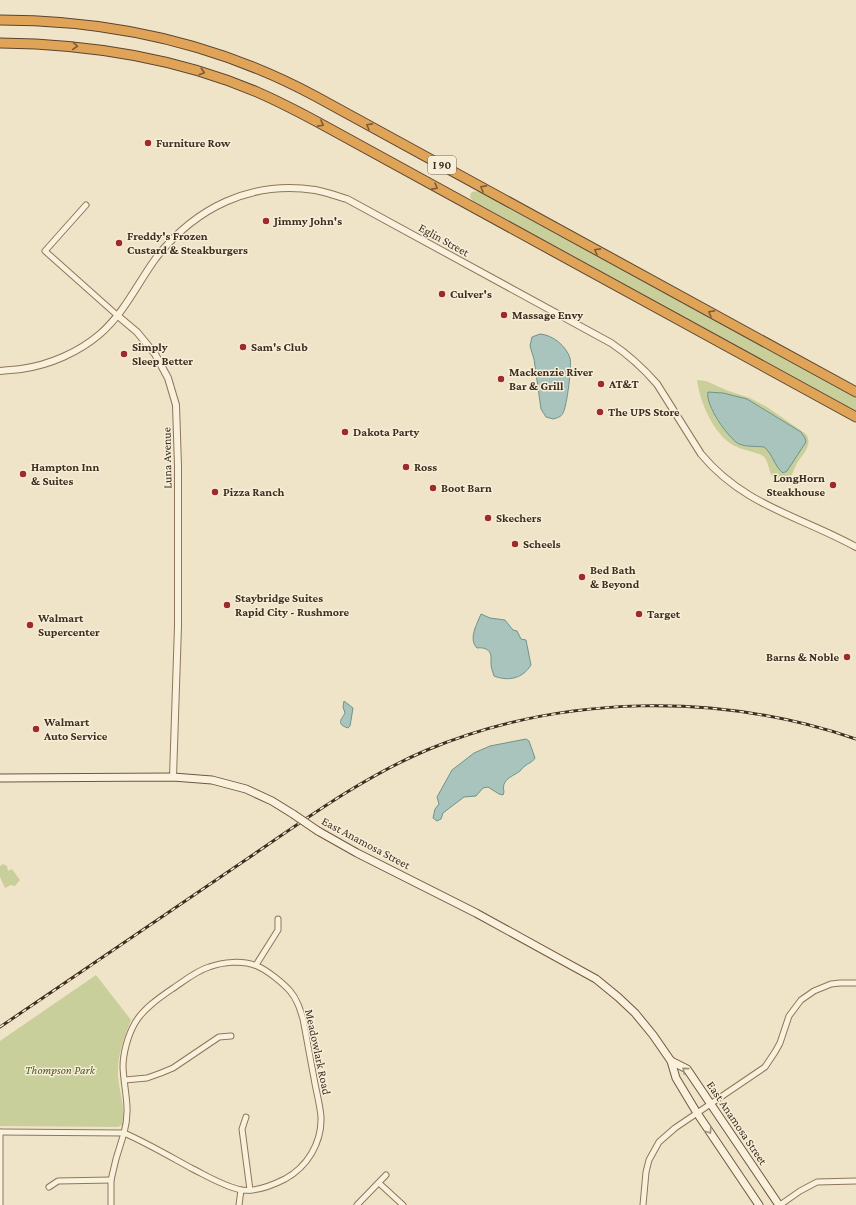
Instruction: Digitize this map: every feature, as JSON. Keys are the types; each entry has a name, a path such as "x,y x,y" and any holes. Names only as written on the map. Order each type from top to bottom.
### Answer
{"highway":[{"name":"I 90","path":"3,20 82,24 143,34 210,51 269,73 321,99 856,392"},
{"name":"I 90","path":"0,44 36,43 97,48 151,58 208,73 257,92 330,128 856,418"},
{"path":"726,321 856,387"},
{"path":"800,387 856,422"}],"main road":[{"name":"East Anamosa Street","path":"0,778 173,777 212,780 246,789 272,801 318,831 357,853 476,913 596,979 635,1013 653,1035 671,1060 676,1078 697,1113 759,1205"},
{"name":"East Anamosa Street","path":"671,1060 687,1069 780,1205"}],"street":[{"name":"Eglin Street","path":"0,370 33,367 65,356 92,341 118,316 156,258 179,233 197,217 224,202 252,192 279,188 316,190 347,199 615,346 642,367 657,384 693,443 709,463 725,478 741,491 782,514 822,530 856,547"},
{"name":"Luna Avenue","path":"86,205 45,251 137,332 155,354 168,378 176,406 178,473 178,647 173,777"},
{"path":"256,966 278,930 278,920"},
{"name":"Meadowlark Road","path":"0,1132 124,1133 144,1142 218,1182 241,1190 250,1190 274,1184 290,1176 300,1168 314,1150 321,1126 320,1108 303,1019 299,1007 290,992 269,973 256,966 238,962 223,963 208,967 192,975 162,995 143,1012 135,1023 126,1049 123,1067 128,1112 124,1133"},
{"path":"643,1205 646,1172 659,1142 675,1128 765,1067 780,1043 789,1016 801,1000 814,991 831,984 840,982 856,983"},
{"path":"125,1080 146,1078 161,1073 173,1068 219,1037 231,1036"},
{"path":"246,1118 242,1128 250,1190"},
{"path":"0,1132 0,1205"},
{"path":"111,1205 111,1180 124,1133"},
{"path":"357,1205 386,1176"},
{"path":"49,1187 58,1181 111,1180"},
{"path":"780,1205 800,1191 817,1182 856,1181"},
{"path":"379,1183 403,1205"},
{"path":"239,1205 241,1190"}],"green space":[{"path":"480,191 856,397 856,411 473,201 470,197 471,193"},
{"path":"697,380 706,381 750,398 767,407 806,434 809,442 808,446 790,477 782,483 777,480 772,476 763,456 737,447 722,436 715,428 705,409"},
{"path":"3,864 7,866 8,871 12,869 20,880 15,886 11,885 5,888 0,877 0,866"},
{"name":"Thompson Park","path":"96,975 131,1020 122,1047 118,1068 123,1112 122,1125 118,1127 0,1126 0,1041"}],"water":[{"path":"540,334 550,336 562,345 570,358 570,377 565,409 561,415 553,419 546,417 541,409 534,359 530,346 532,337"},
{"path":"708,392 723,393 747,399 801,432 806,442 787,471 783,473 780,470 775,464 770,453 764,447 742,445 734,441 718,421 710,405"},
{"path":"481,614 490,618 505,620 513,630 517,631 521,639 526,640 531,665 520,676 505,679 494,676 491,667 490,652 484,648 477,648 473,640 474,631"},
{"path":"344,701 353,708 350,726 348,728 340,722 345,713 343,707"},
{"path":"526,739 529,741 535,758 506,781 503,788 503,795 488,787 483,788 476,796 464,797 443,813 441,819 437,821 433,818 435,809 439,804 437,797 452,770 474,753 490,746"}],"railway":[{"path":"0,1027 333,801 403,761 427,750 479,732 532,718 586,710 641,706 696,707 750,713 804,724 856,739"}],"place":[{"name":"Furniture Row","path":"148,143"},
{"name":"Jimmy John's","path":"266,221"},
{"name":"Freddy's Frozen Custard & Steakburgers","path":"119,243"},
{"name":"Culver's","path":"442,294"},
{"name":"Massage Envy","path":"504,315"},
{"name":"Sam's Club","path":"243,347"},
{"name":"Simply Sleep Better","path":"124,354"},
{"name":"Mackenzie River Bar & Grill","path":"501,379"},
{"name":"AT&T","path":"601,384"},
{"name":"The UPS Store","path":"600,412"},
{"name":"Dakota Party","path":"345,432"},
{"name":"Ross","path":"406,467"},
{"name":"Hampton Inn & Suites","path":"23,474"},
{"name":"LongHorn Steakhouse","path":"833,485"},
{"name":"Boot Barn","path":"433,488"},
{"name":"Pizza Ranch","path":"215,492"},
{"name":"Skechers","path":"488,518"},
{"name":"Scheels","path":"515,544"},
{"name":"Bed Bath & Beyond","path":"582,577"},
{"name":"Staybridge Suites Rapid City - Rushmore","path":"227,605"},
{"name":"Target","path":"639,614"},
{"name":"Walmart Supercenter","path":"30,625"},
{"name":"Barns & Noble","path":"847,657"},
{"name":"Walmart Auto Service","path":"36,729"}]}
